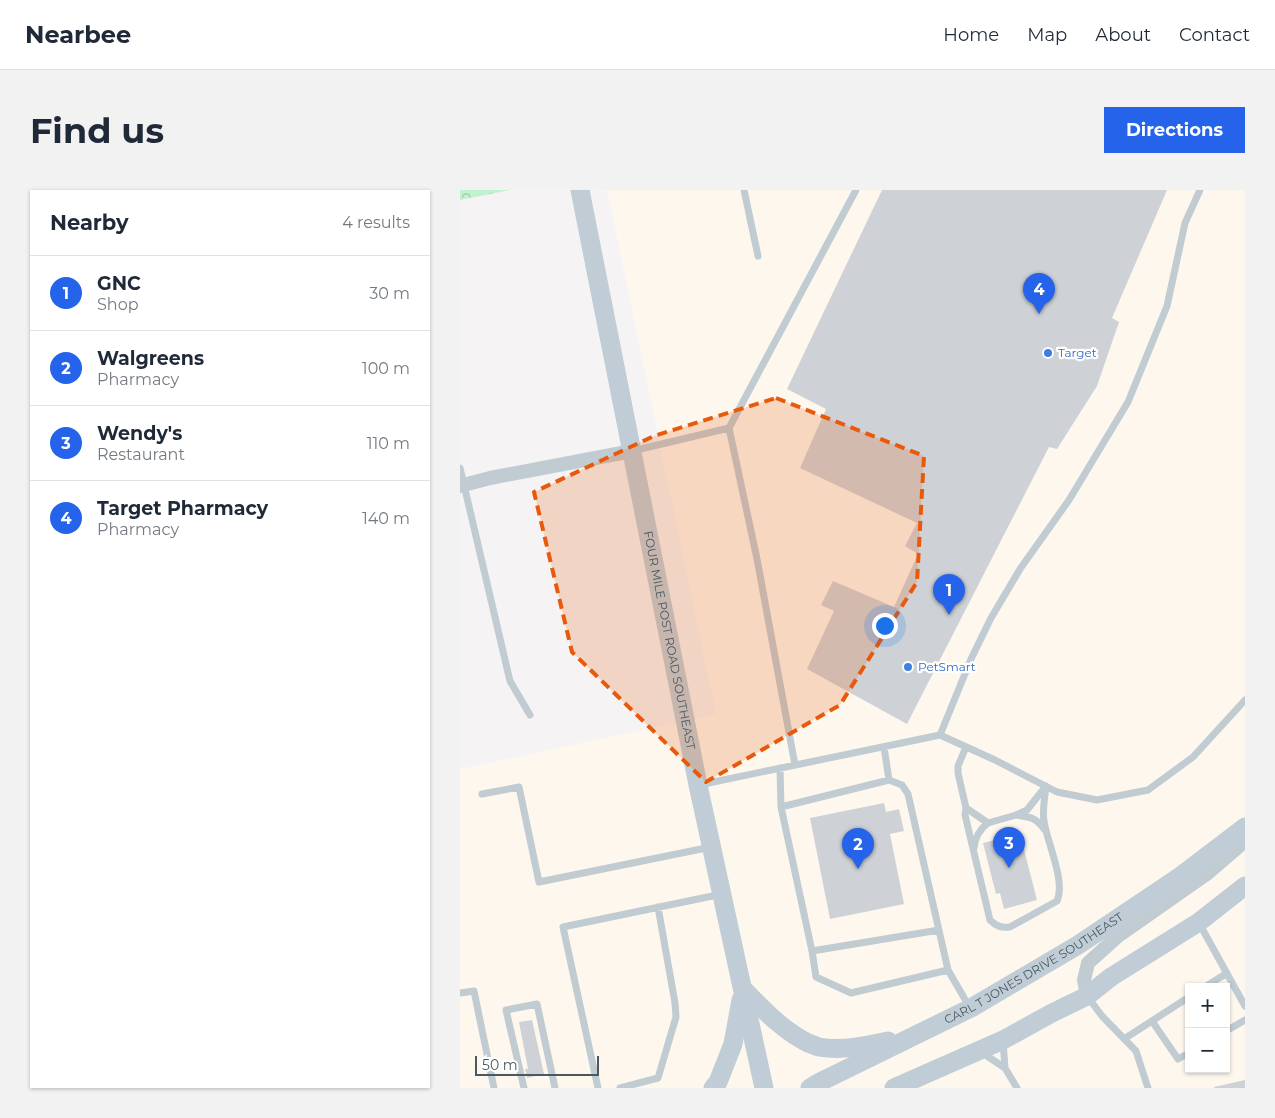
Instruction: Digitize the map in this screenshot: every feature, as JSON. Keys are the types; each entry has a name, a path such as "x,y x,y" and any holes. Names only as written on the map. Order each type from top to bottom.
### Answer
{"main road":[{"name":"FOUR MILE POST ROAD SOUTHEAST","path":"580,190 698,785 764,1088"},
{"name":"CARL T JONES DRIVE SOUTHEAST","path":"810,1088 970,1008 1078,946 1178,878 1245,827"},
{"path":"894,1088 1003,1040 1087,996 1111,977 1199,922 1245,886"},
{"path":"743,989 782,1026 799,1038 817,1047 856,1047 914,1036"},
{"path":"713,1088 718,1082 733,1044 743,989"}],"street":[{"path":"462,485 632,451"},
{"path":"1087,996 1084,980 1088,963 1118,936 1208,873 1245,841"}],"lane":[{"path":"744,190 758,256"},
{"path":"795,765 757,559 729,428 856,190"},
{"path":"940,735 991,618 1020,569 1069,500 1128,402 1167,306 1185,223 1200,190"},
{"path":"632,451 729,428"},
{"path":"460,468 462,485 510,681 530,715"},
{"path":"698,785 940,735 1057,792 1096,800 1148,790 1193,757 1245,700"},
{"path":"884,747 889,780"},
{"path":"966,747 958,766 966,808 965,815 990,920 1002,928 1010,927 1057,901 1060,894 1060,883 1042,810 1046,786"},
{"path":"780,768 781,807 816,976 851,993 948,970"},
{"path":"781,807 889,780 902,785 908,794 948,970 970,1008"},
{"path":"974,854 975,844 982,827 988,823 1016,816 1027,810 1046,786"},
{"path":"482,794 519,787 539,882 712,847"},
{"path":"966,808 988,823"},
{"path":"1016,816 1030,817 1040,822 1047,834"},
{"path":"598,1088 563,927 722,894"},
{"path":"620,1088 658,1078 676,1017 658,907"},
{"path":"1199,922 1245,1006"},
{"path":"812,951 939,930"},
{"path":"1211,983 1227,973"},
{"path":"460,993 474,991 494,1088"},
{"path":"1087,996 1102,1016 1136,1052 1148,1088"},
{"path":"1124,1039 1185,1000"},
{"path":"524,1088 506,1010 537,1004 555,1088"},
{"path":"1230,1029 1245,1020"},
{"path":"1152,1021 1178,1059 1185,1055"},
{"path":"1003,1040 1005,1068"},
{"path":"980,1050 1005,1068 1017,1088"}],"highlighted area":[{"path":"776,398 924,456 917,582 840,705 706,782 572,652 534,492 654,436"}],"shaded area":[{"path":"607,190 1245,190 1245,1088 460,1088 460,769 716,714"}],"green space":[{"path":"460,190 510,190 460,200"}],"building":[{"path":"882,190 1167,190 1112,318 1119,322 1097,386 1057,449 1049,447 907,724 807,669 834,611 821,605 833,581 894,607 918,554 905,546 917,523 800,468 826,409 787,389"},
{"path":"884,803 886,812 899,809 904,831 890,834 904,904 830,919 810,818"},
{"path":"1020,834 1037,900 1004,909 1000,893 996,894 983,843"},
{"path":"532,1020 544,1074 527,1078 525,1069 528,1069 519,1022"},
{"path":"1245,1080 1245,1088 1214,1088 1214,1087"}],"place":[{"name":"Target Pharmacy","path":"1039,314"},
{"name":"Target","path":"1048,353"},
{"name":"GNC","path":"949,615"},
{"name":"PetSmart","path":"908,667"},
{"name":"Wendy's","path":"1009,868"},
{"name":"Walgreens","path":"858,869"}]}
